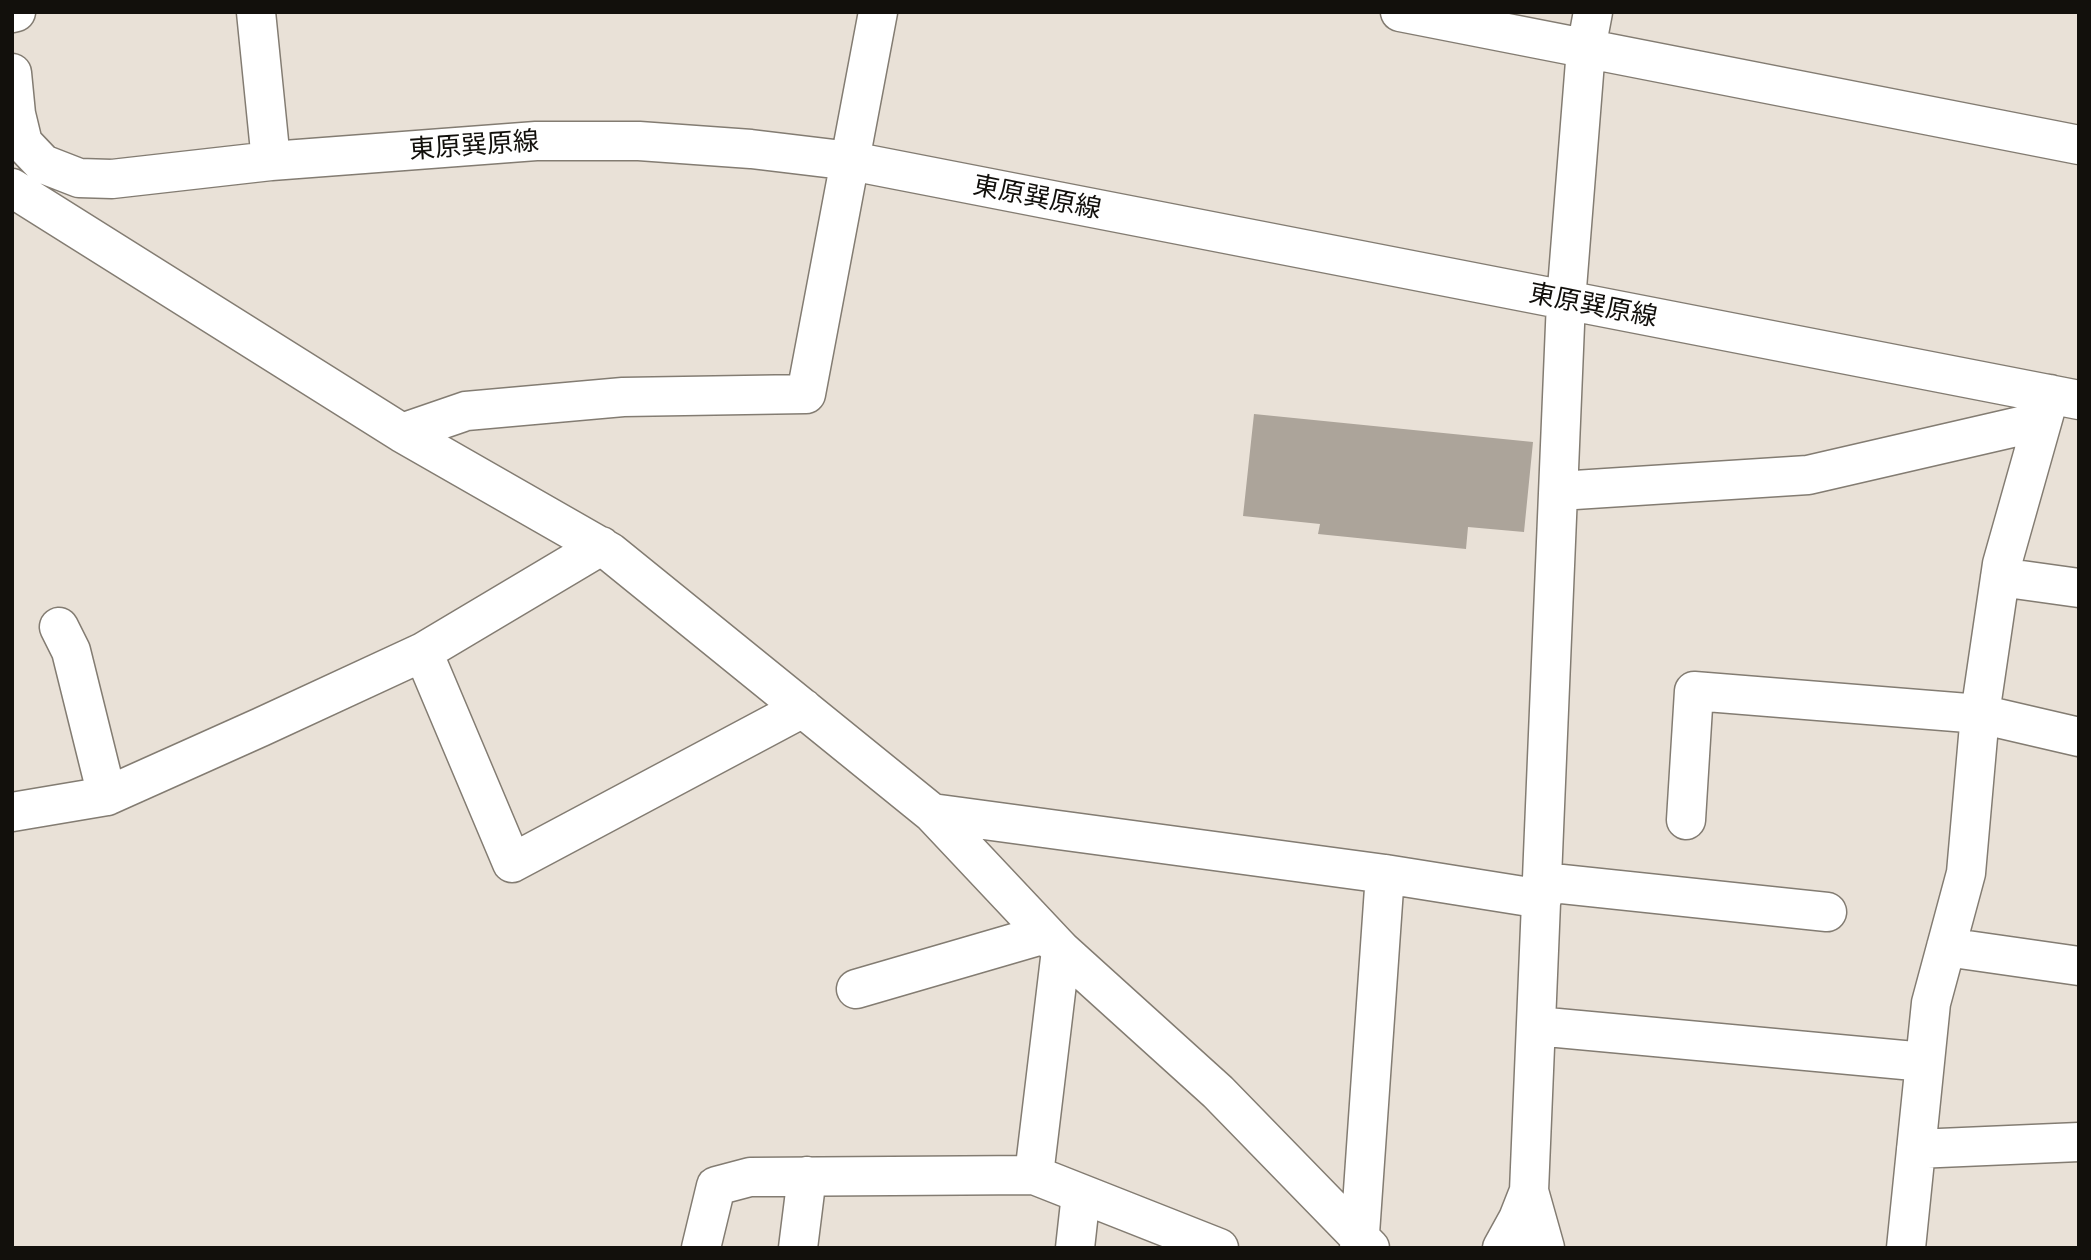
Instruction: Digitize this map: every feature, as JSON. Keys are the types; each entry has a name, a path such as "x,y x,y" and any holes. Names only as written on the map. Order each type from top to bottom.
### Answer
{"street":[{"path":"256,12 271,161"},
{"path":"402,433 466,411 623,397 806,394 878,12"},
{"path":"1400,12 1470,19 1586,49 2079,145"},
{"path":"1545,1248 1529,1191 1566,301 1586,49 1593,12"},
{"name":"東原巽原線","path":"12,73 16,114 23,143 43,164 79,178 112,179 271,161 537,141 639,141 751,149 851,161 1566,301 2057,405"},
{"path":"12,188 402,433 610,552 932,813 1053,942 1218,1092 1363,1244"},
{"path":"1559,491 1808,475 2057,405"},
{"path":"1906,1248 1931,1003 1966,873 1980,714 2002,564 2057,405"},
{"path":"12,813 107,796 423,652 601,546"},
{"path":"2000,577 2079,588"},
{"path":"59,627 71,651 107,796"},
{"path":"423,652 512,863 803,708"},
{"path":"1686,820 1694,691 1980,714 2079,737"},
{"path":"932,813 1385,874 1543,890 1827,912"},
{"path":"1363,1244 1385,874"},
{"path":"856,989 1053,942"},
{"path":"1034,1175 1053,942"},
{"path":"1946,947 2079,966"},
{"path":"1536,1026 1925,1062"},
{"path":"1916,1149 2079,1142"},
{"path":"701,1248 716,1186 750,1177 1034,1175 1219,1248"},
{"path":"798,1248 807,1176"},
{"path":"1502,1248 1529,1191"},
{"path":"1075,1248 1081,1194"}],"building":[{"path":"1254,414 1533,442 1524,532 1468,527 1466,549 1318,534 1320,524 1243,516"}]}
